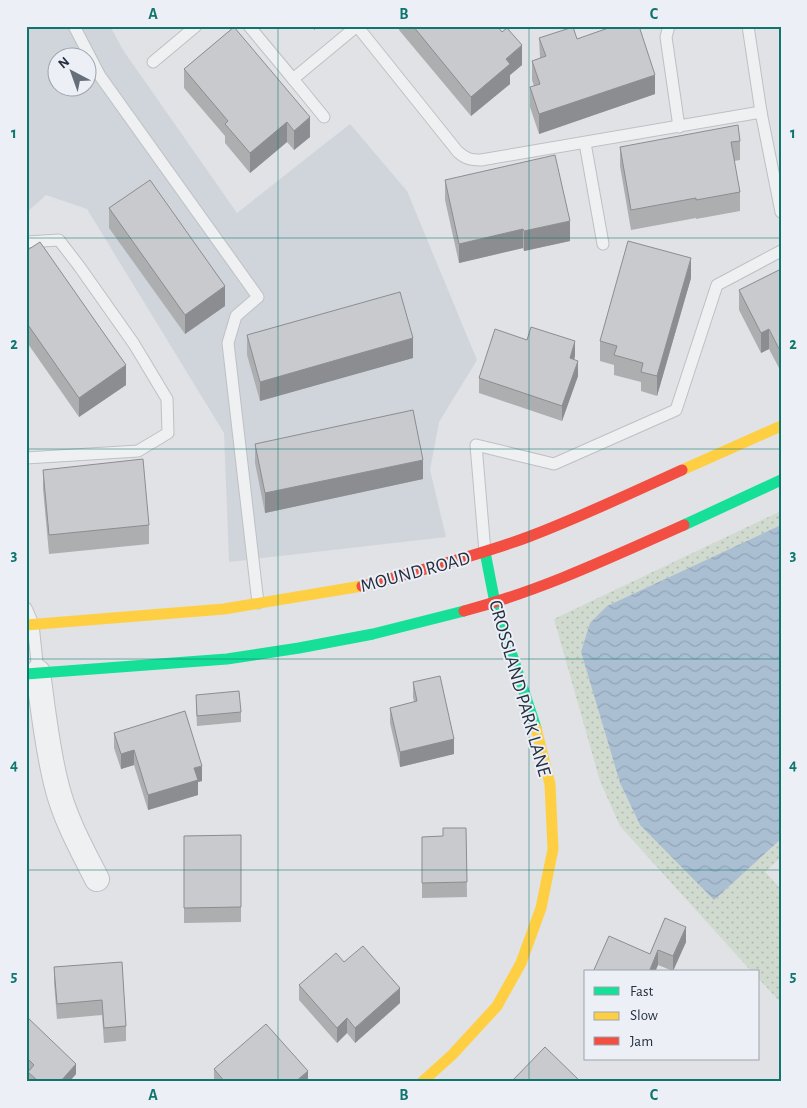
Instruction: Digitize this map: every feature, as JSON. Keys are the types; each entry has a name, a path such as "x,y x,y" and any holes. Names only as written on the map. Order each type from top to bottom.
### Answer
{"street":[{"name":"MOUND ROAD","path":"30,624 224,609 371,584 485,552 528,537 592,511 781,426"},
{"path":"97,879 73,833 56,784 32,673 227,658 299,648 373,634 495,604 613,557 781,480"},
{"name":"CROSSLAND PARK LANE","path":"422,1082 452,1056 497,1006 521,963 541,908 553,849 550,784 539,736 495,604 485,552"}],"lane":[{"path":"74,26 100,76 258,297 236,316 228,343 258,603"},
{"path":"153,62 196,26"},
{"path":"249,26 324,117"},
{"path":"293,79 357,26 458,152 465,158 474,160 585,143 761,112"},
{"path":"669,26 666,37 679,127"},
{"path":"748,26 761,112 781,212"},
{"path":"585,143 602,244"},
{"path":"26,242 59,240 79,266 134,344 167,399 168,433 138,451 26,458"},
{"path":"485,552 476,445 554,464 676,410 717,285 781,251"},
{"path":"26,608 30,624 32,673"}],"shaded area":[{"path":"26,26 110,26 123,50 237,213 350,124 407,191 477,360 439,422 430,470 446,537 229,562 224,433 87,209 46,195 26,213"},
{"path":"781,511 781,525 607,606 581,652 620,783 640,825 714,899 781,839 781,857 765,872 781,889 781,1003 760,980 760,970 750,970 620,826 600,781 554,619"}],"water":[{"path":"781,525 781,839 714,900 640,825 620,783 581,652 590,623 607,606"}],"building":[{"path":"413,26 497,26 502,32 507,28 522,45 506,59 510,64 471,97"},
{"path":"614,26 639,26 655,75 539,114 530,87 540,84 532,61 546,56 539,38 573,27 577,39"},
{"path":"234,27 310,117 294,131 287,122 250,153 225,124 228,121 184,69"},
{"path":"738,125 740,141 731,142 740,192 631,210 620,147"},
{"path":"555,155 570,221 524,231 523,229 459,244 445,180"},
{"path":"150,180 225,286 185,315 109,208"},
{"path":"628,241 691,258 657,376 641,372 643,363 614,355 617,346 600,341"},
{"path":"40,242 126,365 79,398 26,322 26,251"},
{"path":"781,269 781,348 779,349 769,329 761,333 739,290"},
{"path":"400,292 413,338 260,382 247,335"},
{"path":"531,327 575,341 570,358 578,361 562,406 479,378 495,329 527,340"},
{"path":"413,410 423,460 265,493 255,444"},
{"path":"143,459 149,525 49,535 43,470"},
{"path":"440,676 454,739 400,752 390,708 417,701 413,682"},
{"path":"239,691 241,712 197,716 196,695"},
{"path":"185,711 202,766 194,768 198,780 148,795 134,750 121,754 114,733"},
{"path":"443,828 466,828 467,882 422,883 422,837 443,836"},
{"path":"241,835 241,907 184,908 184,836"},
{"path":"665,918 686,927 673,956 658,950 650,970 594,970 609,936 650,954"},
{"path":"363,946 400,988 355,1028 347,1018 337,1028 299,985 336,953 344,962"},
{"path":"122,962 126,1026 104,1028 102,1000 57,1004 54,967"},
{"path":"26,1016 76,1064 60,1082 39,1082 28,1072 34,1065 26,1057"},
{"path":"266,1024 308,1071 295,1082 225,1082 214,1069"},
{"path":"545,1047 581,1082 511,1082"}],"traffic: fast":[{"path":"684,525 781,480"},
{"path":"485,552 495,603 536,728"},
{"path":"26,674 227,659 373,634 464,611"}],"traffic: slow":[{"path":"682,470 781,426"},
{"path":"26,625 224,609 362,586"},
{"path":"422,1082 452,1055 497,1006 521,963 541,908 553,849 550,784 536,728"}],"traffic: jam":[{"path":"362,586 509,544 587,513 682,470"},
{"path":"464,611 520,594 603,561 684,525"}]}
